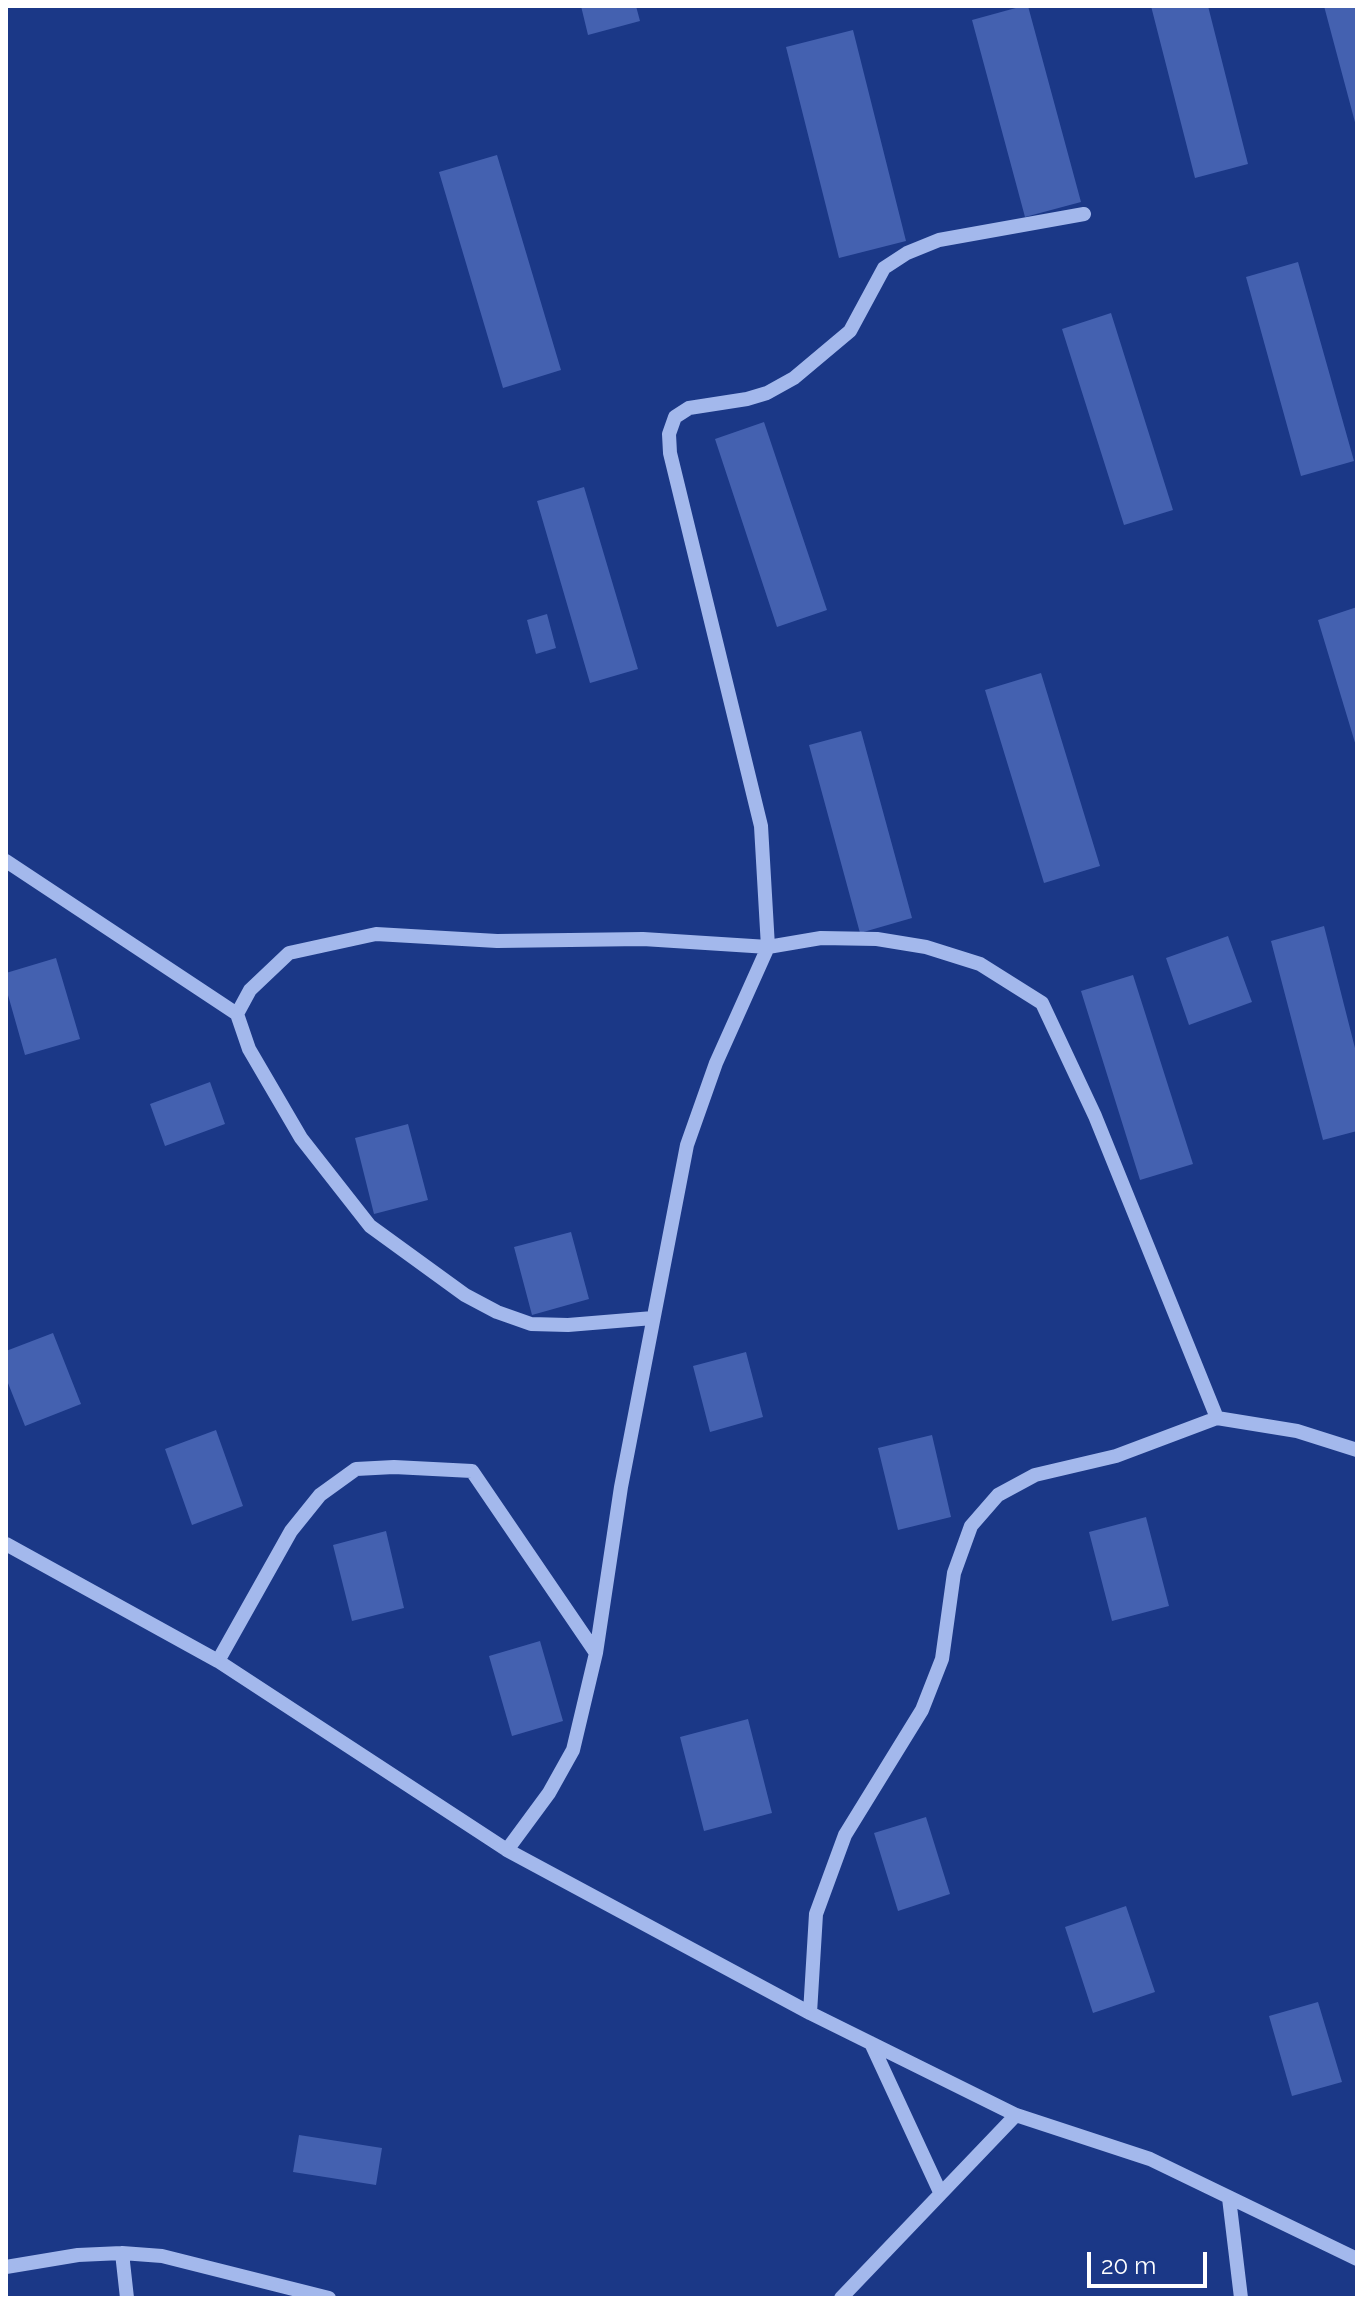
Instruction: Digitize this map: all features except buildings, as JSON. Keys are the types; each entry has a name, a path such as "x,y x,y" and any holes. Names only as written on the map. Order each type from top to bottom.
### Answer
{"lane":[{"path":"507,1850 549,1793 573,1750 596,1653 621,1487 687,1145 716,1063 768,947 761,826 670,453 669,434 675,417 689,408 747,399 767,393 794,378 850,331 884,268 907,253 939,240 1084,214"},
{"path":"6,861 237,1014 249,1049 301,1138 370,1226 465,1295 497,1312 531,1324 568,1325 653,1318"},
{"path":"237,1014 250,990 289,953 376,934 497,941 643,939 768,947 821,938 877,939 926,947 980,964 1042,1003 1095,1116 1217,1418"},
{"path":"810,2013 816,1914 845,1835 922,1710 942,1659 954,1573 971,1526 998,1495 1035,1475 1116,1456 1217,1418 1297,1431 1357,1450"},
{"path":"218,1661 291,1531 320,1495 356,1469 394,1467 472,1471 596,1653"},
{"path":"6,1544 218,1661 507,1850 810,2013 1016,2115 1150,2159 1357,2259"},
{"path":"871,2043 940,2192"},
{"path":"841,2298 1016,2115"},
{"path":"1229,2198 1241,2298"},
{"path":"6,2267 78,2255 122,2253 162,2256 329,2298"},
{"path":"122,2253 127,2298"}]}
